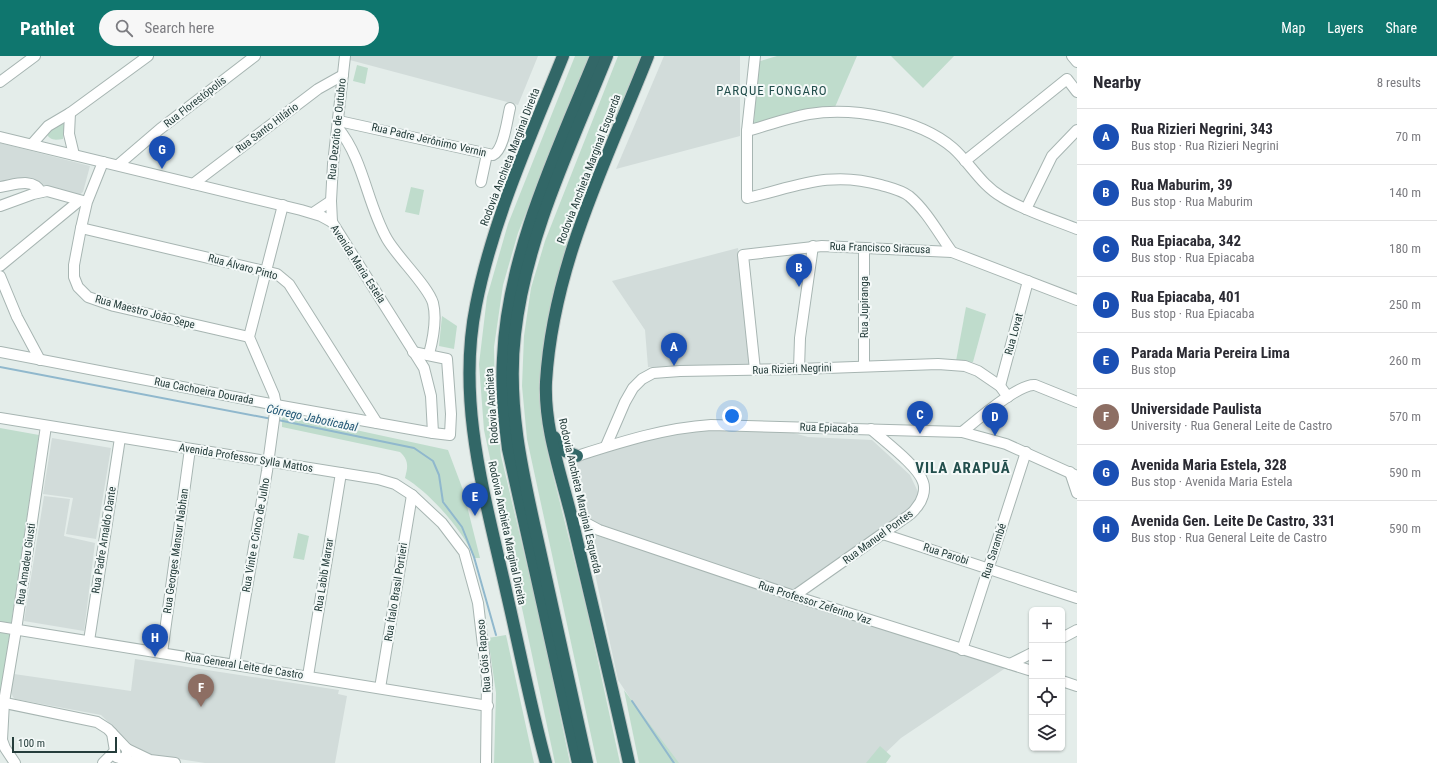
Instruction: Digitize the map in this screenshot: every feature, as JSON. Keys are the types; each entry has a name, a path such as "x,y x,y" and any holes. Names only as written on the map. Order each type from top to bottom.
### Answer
{"highway":[{"name":"Rodovia Anchieta Marginal Direita","path":"545,761 483,489 473,437 470,410 469,366 476,306 488,255 515,174 563,56"},
{"name":"Rodovia Anchieta","path":"576,763 574,746 508,449 505,423 502,359 512,286 526,233 596,56"},
{"name":"Rodovia Anchieta","path":"587,763 526,488 517,438 512,375 515,334 522,291 530,256 569,148 607,56"},
{"name":"Rodovia Anchieta Marginal Esquerda","path":"629,763 606,658 571,515 560,477 548,419 546,383 553,323 560,288 581,221 648,56"},
{"path":"639,78 652,56"},
{"path":"552,434 565,451 577,456"},
{"path":"560,477 569,462 577,456"}],"street":[{"path":"0,82 35,56"},
{"path":"32,144 48,126 70,113 148,56"},
{"path":"240,68 242,56"},
{"name":"Rua Florestópolis","path":"118,165 160,129 255,56"},
{"name":"Rua Dezoito de Outubro","path":"332,222 331,201 345,56"},
{"path":"1072,56 1077,62"},
{"path":"758,57 747,131 747,198 818,180 847,180 872,183 897,190 908,196 917,204 952,252"},
{"name":"Rua Santo Hilário","path":"193,184 318,89 343,74"},
{"path":"965,161 1067,79 1077,92"},
{"name":"Rua Padre Jerônimo Vernin","path":"339,125 487,154 495,154 501,146 510,108"},
{"path":"70,113 68,134 74,155"},
{"path":"747,131 809,114 834,113 864,115 904,122 928,131 953,148 986,185 1000,196 1026,209 1077,229"},
{"path":"339,125 354,153 381,227 395,252 426,290 431,299 434,314 429,354 413,352"},
{"path":"1026,209 1052,156 1077,130"},
{"name":"Avenida Maria Estela","path":"0,137 283,205 313,213 332,222 424,368 428,382 433,414 433,434"},
{"path":"481,182 487,154"},
{"name":"Rua Maestro João Sepe","path":"103,162 83,201 81,228 74,265 74,277 78,287 88,297 114,306 250,337"},
{"path":"0,187 30,183 36,185 41,192"},
{"path":"0,206 41,192 51,192 83,201"},
{"path":"0,266 83,201"},
{"path":"313,213 331,201"},
{"path":"276,410 274,396 250,337 283,205"},
{"name":"Rua Álvaro Pinto","path":"81,228 277,274 289,284 377,423"},
{"path":"799,369 800,338 812,246"},
{"name":"Rua Francisco Siracusa","path":"755,370 743,255 812,246 952,252 1077,300"},
{"name":"Rua Jupiranga","path":"864,248 864,366"},
{"path":"0,276 17,318 40,360"},
{"name":"Rua Lovat","path":"1000,386 1028,281"},
{"name":"Rua Cachoeira Dourada","path":"0,352 276,410 377,423 433,434 450,435 450,402 447,359 429,354"},
{"name":"Rua Rizieri Negrini","path":"606,446 625,402 633,388 642,379 653,373 938,364 965,366 978,371 1000,386 1008,397"},
{"path":"962,432 1008,397 1023,387 1031,384 1077,402"},
{"name":"Rua Vinte e Cinco de Julho","path":"234,664 276,410"},
{"name":"Avenida Professor Sylla Mattos","path":"0,418 387,481 412,495 442,523 464,552"},
{"name":"Rua Amadeu Giusti","path":"15,763 5,748 2,740 2,702 16,630 46,426"},
{"name":"Rua Epiacaba","path":"577,456 606,446 652,434 700,426 962,432 1006,444 1073,474"},
{"name":"Rua Manuel Pontes","path":"794,596 883,534 916,508 923,493 923,482 908,462 871,429"},
{"name":"Rua Padre Arnaldo Dante","path":"89,642 120,438"},
{"name":"Rua Georges Mansur Nabhan","path":"162,653 190,449"},
{"name":"Rua Sarambé","path":"962,650 1026,452"},
{"name":"Rua Labib Marrar","path":"308,676 340,473"},
{"path":"1073,474 1077,493"},
{"name":"Rua Ítalo Brasil Portieri","path":"380,688 412,495"},
{"name":"Rua Professor Zeferino Vaz","path":"571,515 599,530 794,596 1029,670"},
{"name":"Rua Professor Zeferino Vaz","path":"575,533 599,530"},
{"name":"Rua Parobi","path":"883,534 1077,598"},
{"name":"Rua Góis Raposo","path":"464,552 478,603 487,680 488,706 486,763"},
{"name":"Rua General Leite de Castro","path":"0,627 488,706"},
{"path":"1065,636 1077,630"},
{"path":"1010,664 1029,654"},
{"path":"1065,682 1077,686"},
{"path":"2,702 90,719 103,724 126,748 144,762"},
{"path":"112,733 117,756"},
{"path":"102,763 117,756 127,755 126,748"},
{"path":"117,756 144,762 174,763"}],"shaded area":[{"path":"346,56 538,56 518,105 346,59"},
{"path":"664,56 740,56 740,136 616,169"},
{"path":"0,143 90,166 83,192 77,197 47,188 38,182 16,179 0,183"},
{"path":"738,248 749,365 648,367 645,330 612,281"},
{"path":"696,428 783,430 808,437 872,440 910,475 919,494 913,508 795,594 580,519 576,462 584,454"},
{"path":"52,438 111,448 96,539 66,534 73,498 43,494"},
{"path":"44,496 70,499 64,536 95,543 84,631 24,621"},
{"path":"586,532 1007,667 901,738 875,763 674,763 618,680"},
{"path":"135,659 339,690 338,694 347,696 335,763 205,763 140,753 101,715 15,699 11,692 14,674 131,691"}],"green space":[{"path":"575,56 589,56 518,233 503,285 494,347 495,395 501,456 541,624 570,763 555,763 484,430 479,364 487,297 508,224"},
{"path":"618,56 643,56 557,278 542,357 539,391 542,424 549,459 587,611 620,763 597,763 527,439 522,386 524,336 531,288 545,241"},
{"path":"777,56 857,56 835,107 754,124 757,62"},
{"path":"891,56 954,56 923,88"},
{"path":"357,65 368,68 365,84 353,81"},
{"path":"65,121 63,139 55,140 47,135 46,132"},
{"path":"411,187 424,190 419,215 405,212"},
{"path":"966,307 986,314 973,362 956,361"},
{"path":"442,316 457,326 454,349 439,346"},
{"path":"282,414 448,450 463,490 480,558 474,558 463,536 435,503 425,493 405,478 407,464 405,458 400,452 282,427"},
{"path":"0,428 39,435 11,625 0,623"},
{"path":"298,533 309,536 304,560 293,558"},
{"path":"0,631 10,632 0,698"},
{"path":"506,635 534,763 494,763 496,693 488,638"},
{"path":"624,690 679,763 639,763"},
{"path":"880,746 891,756 886,763 866,763"}],"waterway":[{"name":"Córrego Jaboticabal","path":"0,367 272,419"},
{"name":"Córrego Jaboticabal","path":"278,420 414,448 433,461 439,475 443,502 462,527 474,557 496,635"},
{"name":"Córrego Jaboticabal","path":"632,701 674,763"}],"place":[{"name":"Avenida Maria Estela, 328","path":"162,169"},
{"name":"Rua Maburim, 39","path":"799,287"},
{"name":"Rua Rizieri Negrini, 343","path":"674,366"},
{"name":"Rua Epiacaba, 342","path":"920,434"},
{"name":"Rua Epiacaba, 401","path":"995,436"},
{"name":"Parada Maria Pereira Lima","path":"475,516"},
{"name":"Avenida Gen. Leite De Castro, 331","path":"155,657"},
{"name":"Universidade Paulista","path":"201,707"}],"district":[{"name":"PARQUE FONGARO","path":"772,90"},
{"name":"VILA ARAPUÃ","path":"963,468"}]}
